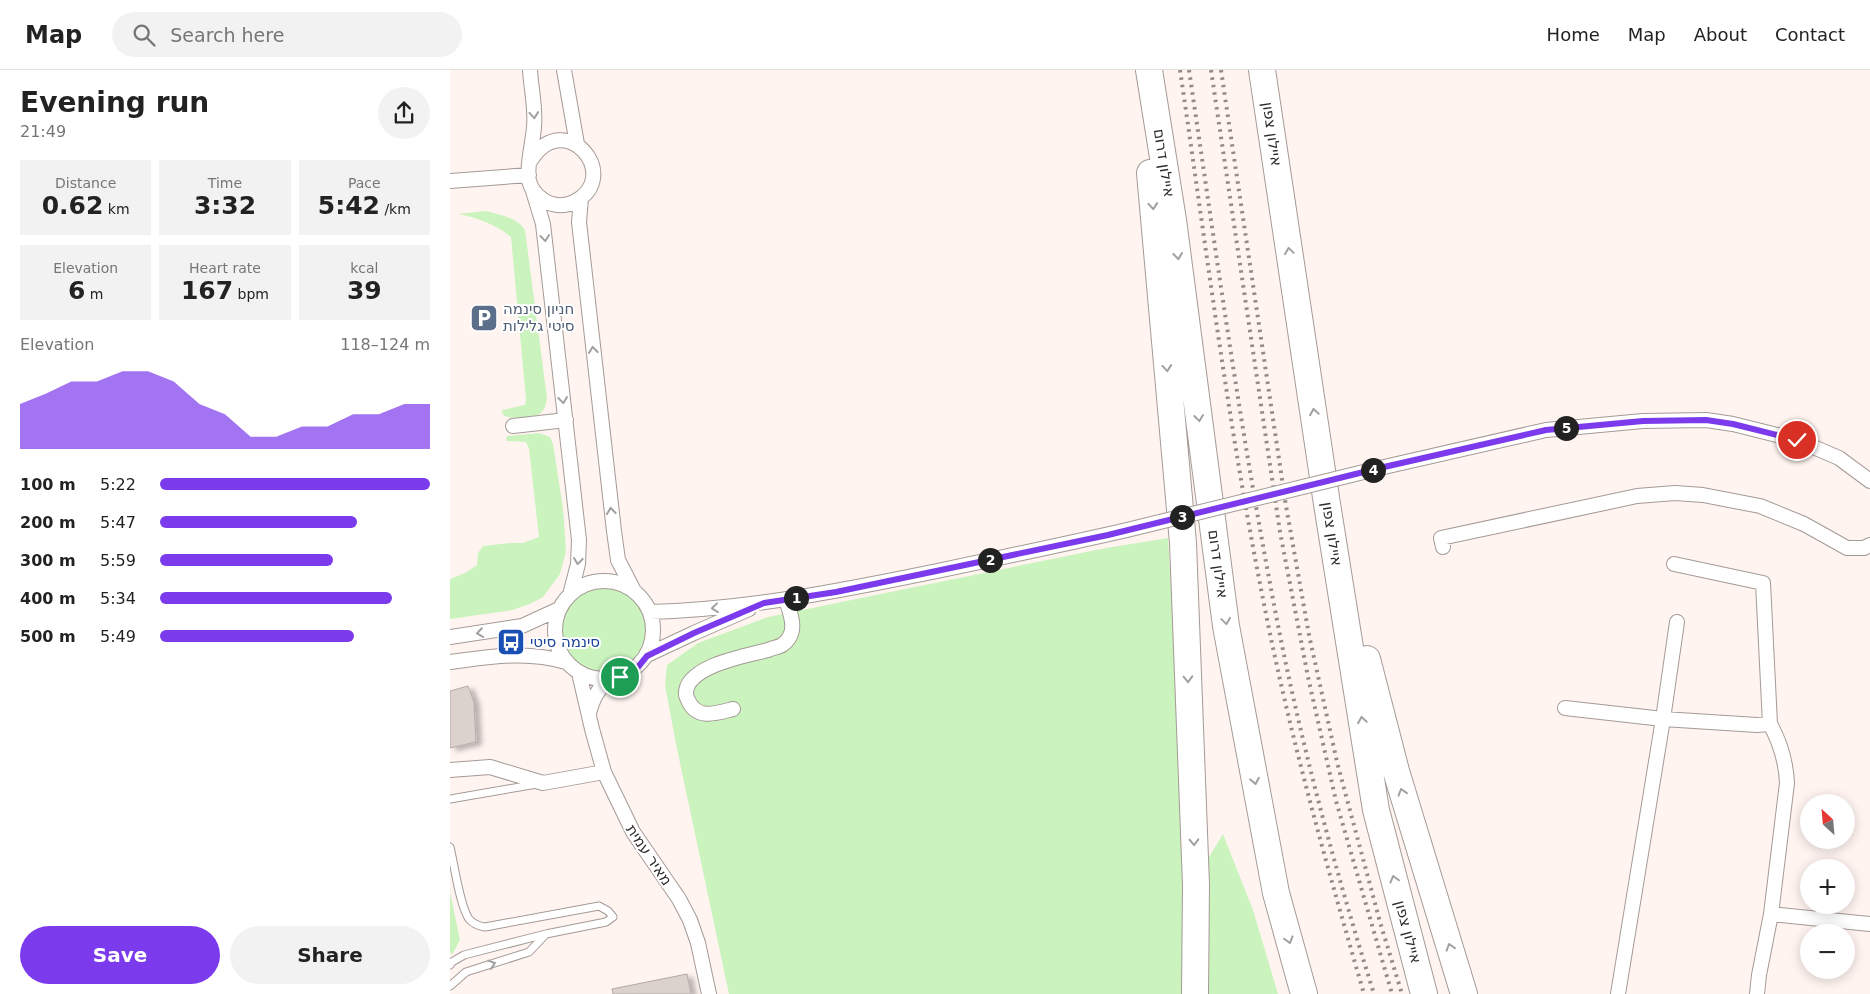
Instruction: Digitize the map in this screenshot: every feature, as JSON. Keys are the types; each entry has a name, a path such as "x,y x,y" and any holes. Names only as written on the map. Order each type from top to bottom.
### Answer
{"highway":[{"path":"1140,70 1183,543 1196,885 1195,994"},
{"name":"איילון דרום","path":"1149,70 1174,220 1226,626 1276,893 1304,994"},
{"name":"איילון צפון","path":"1262,70 1327,504 1376,810 1424,994"},
{"path":"1327,504 1396,771 1464,994"}],"street":[{"path":"530,70 535,125 529,181 534,191 543,224 579,540 578,564 570,595"},
{"path":"564,70 576,144"},
{"path":"531,160 536,151 545,144 561,140 576,144 584,150 590,158 594,175 588,192 572,204 556,205 541,199 534,191"},
{"path":"450,181 529,175"},
{"path":"581,198 579,222 614,531 618,560 634,591"},
{"path":"513,426 566,420"},
{"path":"650,612 696,610 764,603 836,592 1127,530 1384,467 1546,430 1643,421 1706,420 1733,424 1797,440 1839,458 1870,480"},
{"path":"1443,547 1441,538 1637,496 1675,493 1704,495 1760,506 1804,524 1847,548 1864,548 1870,545"},
{"path":"1674,564 1763,583 1770,724 1776,734 1786,766 1787,782 1772,914 1759,975 1757,994"},
{"path":"450,662 512,655 546,656 566,662 580,673 599,680 609,680 629,673 638,667 647,656 654,634 650,612 644,600 622,584 608,581 594,582 581,586 570,595 559,609 556,620 554,631 558,647 566,662"},
{"path":"733,709 712,714 701,714 692,707 686,696 688,683 698,673 710,667 782,645 790,636 794,625 786,600"},
{"path":"647,656 694,633 764,603"},
{"path":"450,637 522,626 559,609"},
{"path":"1618,994 1677,622"},
{"name":"מאיר עמית","path":"580,673 604,772 633,832 679,900 690,920 698,943 708,994"},
{"path":"589,716 592,701 598,689 609,680"},
{"path":"1565,708 1663,719 1757,725 1770,724"},
{"path":"450,770 490,767 543,784 604,772"},
{"path":"1772,914 1870,924"}],"lane":[{"path":"450,799 543,784"},
{"path":"450,847 464,911 472,923 478,926 485,927 599,906 608,911 613,917 606,922 546,934 464,955 450,965"},
{"path":"450,986 466,972 529,952 546,934"}],"green space":[{"path":"486,211 513,219 525,230 547,398 545,406 538,415 516,418 503,415 502,410 525,405 526,399 511,237 499,228 486,222 458,214"},
{"path":"539,433 550,437 553,444 563,508 566,551 560,574 543,597 532,603 513,610 450,619 450,579 465,573 477,565 478,553 483,546 523,543 539,537 529,449 526,442 507,441 506,439 507,436"},
{"path":"1168,538 1187,860 1188,994 729,994 665,686 667,665 698,643 768,617 1106,548"},
{"path":"604,586 621,590 635,599 644,613 648,630 644,647 635,661 621,670 604,674 587,670 573,661 564,647 560,630 564,613 573,599 587,590"},
{"path":"1223,834 1253,910 1278,994 1207,994 1206,862"},
{"path":"450,892 460,940 452,955 450,952"}],"building":[{"path":"468,686 474,702 476,742 450,748 450,691"},
{"path":"687,974 691,994 613,994 612,989"}],"railway":[{"path":"1180,70 1228,401 1263,599 1296,748 1364,994"},
{"path":"1189,70 1238,398 1282,645 1317,796 1374,994"},
{"path":"1211,70 1280,532 1308,677 1336,801 1392,994"},
{"path":"1221,70 1286,506 1309,635 1337,762 1380,922 1402,994"}],"place":[{"name":"חניון סינמה סיטי גלילות","path":"484,318"},
{"name":"סינמה סיטי","path":"511,642"}],"route":[{"path":"620,677 638,667 647,656 694,633 764,603 836,592 1108,535 1384,467 1546,430 1643,421 1706,420 1767,431 1797,440"}]}
